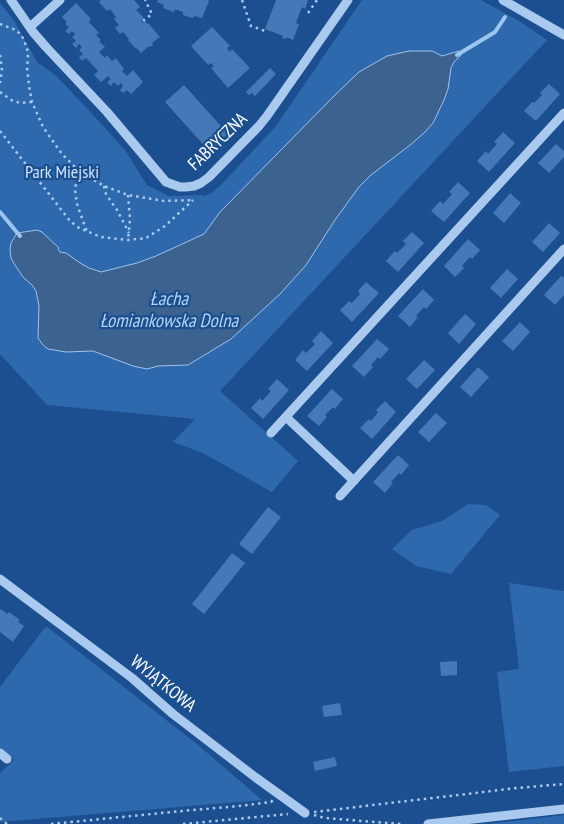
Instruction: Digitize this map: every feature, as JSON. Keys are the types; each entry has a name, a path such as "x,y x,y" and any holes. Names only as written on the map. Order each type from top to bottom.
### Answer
{"street":[{"name":"FABRYCZNA","path":"11,0 57,60 107,112 166,182 180,187 201,184 209,178 263,121 348,0"},
{"path":"30,27 60,0"},
{"path":"503,0 564,35"},
{"path":"271,433 564,113"},
{"path":"340,496 564,249"},
{"path":"286,417 354,481"},
{"name":"WYJĄTKOWA","path":"0,579 132,678 173,714 255,777 305,813"},
{"path":"428,824 564,809"}],"path":[{"path":"143,21 152,14 145,0"},
{"path":"242,0 251,26 265,31"},
{"path":"308,13 317,0"},
{"path":"0,24 16,30 22,36 27,48 27,67 32,102 43,127 62,154 80,172 104,186 128,195 164,201 194,198 166,226 146,238 128,240 101,238 79,228 70,221 0,131"},
{"path":"0,55 2,70 0,83"},
{"path":"0,92 11,100 20,103 32,102"},
{"path":"80,172 75,190 76,204 87,232"},
{"path":"104,186 106,194 129,232"},
{"path":"128,195 130,219 128,240"},
{"path":"183,824 305,813 564,784"},
{"path":"51,824 271,802 278,794"},
{"path":"305,813 324,818 401,824"},
{"path":"0,818 7,824"}],"green space":[{"name":"Park Miejski","path":"362,0 481,0 519,21 547,40 220,391 298,461 272,492 203,453 173,442 195,419 47,405 0,354 0,3 15,22 37,62 55,75 125,150 147,185 169,196 204,196 212,193 222,184 276,126"},
{"path":"468,504 486,505 500,515 451,574 416,566 392,549 412,530 442,521"},
{"path":"509,583 564,591 564,766 509,772 497,672 519,669"},
{"path":"46,626 198,745 262,800 0,822 0,773 14,760 0,749 0,687"},
{"path":"564,815 564,824 488,824"}],"water":[{"name":"Łacha Łomiankowska Dolna","path":"409,51 432,51 442,56 459,51 461,55 451,68 448,89 433,123 424,133 371,175 359,187 306,265 280,294 231,339 188,365 158,366 147,369 133,366 93,351 66,352 48,349 43,345 38,338 39,306 36,291 23,277 11,258 11,243 17,233 37,230 42,232 59,248 60,252 66,253 89,268 101,272 156,256 204,234 220,212 359,72 387,56"}],"building":[{"path":"101,0 134,0 140,7 136,10 144,18 141,21 148,23 160,37 152,43 153,45 141,53 123,32 120,34 115,28 119,25 114,19 116,17 110,9 107,11 99,2"},
{"path":"158,0 209,1 202,18 194,16 193,18 183,15 183,12 175,9 174,12 163,8 164,5 157,2"},
{"path":"276,0 308,0 305,9 302,7 296,23 299,24 293,40 286,37 286,39 282,38 283,36 265,29"},
{"path":"76,3 91,19 89,22 99,33 96,35 105,47 99,52 105,58 107,55 112,61 116,58 124,69 122,71 127,76 133,70 143,82 131,94 127,90 123,93 120,90 123,86 121,83 118,86 114,82 111,86 107,82 111,79 108,76 101,82 94,75 98,71 86,58 82,61 79,57 83,54 79,50 82,47 79,44 76,48 72,44 76,41 72,37 75,34 72,31 69,34 65,31 69,27 65,24 67,22 62,17"},
{"path":"212,27 230,46 227,48 230,52 232,49 250,68 228,88 211,68 214,66 211,63 208,65 191,46"},
{"path":"270,68 276,74 255,96 252,93 249,95 246,92"},
{"path":"549,84 560,94 536,121 524,111 542,95 540,93"},
{"path":"184,85 228,134 209,151 165,102"},
{"path":"503,132 515,143 489,172 477,161 486,151 488,154 497,144 494,142"},
{"path":"556,144 564,151 564,157 549,173 538,163"},
{"path":"458,182 470,193 444,222 431,211 440,201 443,204 452,194 449,192"},
{"path":"510,193 521,203 504,223 493,213"},
{"path":"549,223 560,233 543,252 532,242"},
{"path":"412,232 424,243 398,272 386,261 395,251 397,253 406,244 403,241"},
{"path":"468,239 480,250 472,259 470,257 462,266 464,268 455,277 444,266"},
{"path":"507,269 518,279 501,298 490,288"},
{"path":"561,276 564,278 564,295 555,305 544,295"},
{"path":"366,282 379,293 352,322 340,310 349,301 352,303 360,294 358,291"},
{"path":"423,289 434,300 416,316 418,317 410,327 398,316"},
{"path":"465,314 476,324 459,344 448,333"},
{"path":"520,322 530,332 513,351 502,341"},
{"path":"321,331 333,343 307,371 295,360 303,350 306,353 315,344 312,341"},
{"path":"377,339 389,349 380,359 378,357 371,365 373,367 364,377 352,366"},
{"path":"424,360 435,370 417,389 406,379"},
{"path":"478,367 489,377 471,397 460,387"},
{"path":"277,379 289,390 263,419 251,408 260,398 262,401 271,391 268,389"},
{"path":"332,389 343,399 335,409 333,407 325,415 327,417 319,426 307,416"},
{"path":"385,401 396,412 372,439 360,428 369,419 371,421 378,412 376,410"},
{"path":"436,413 447,423 429,442 418,432"},
{"path":"398,455 409,465 401,475 399,473 391,482 393,483 385,493 373,482"},
{"path":"268,507 281,517 252,554 239,544"},
{"path":"232,553 245,563 204,614 192,604"},
{"path":"1,609 20,620 18,622 24,626 13,642 0,632"},
{"path":"457,661 457,675 441,676 440,662"},
{"path":"340,703 342,715 324,717 322,706"},
{"path":"335,757 337,766 315,771 313,762"}],"waterway":[{"path":"457,55 495,32 505,17"},
{"path":"0,212 20,236"}]}
